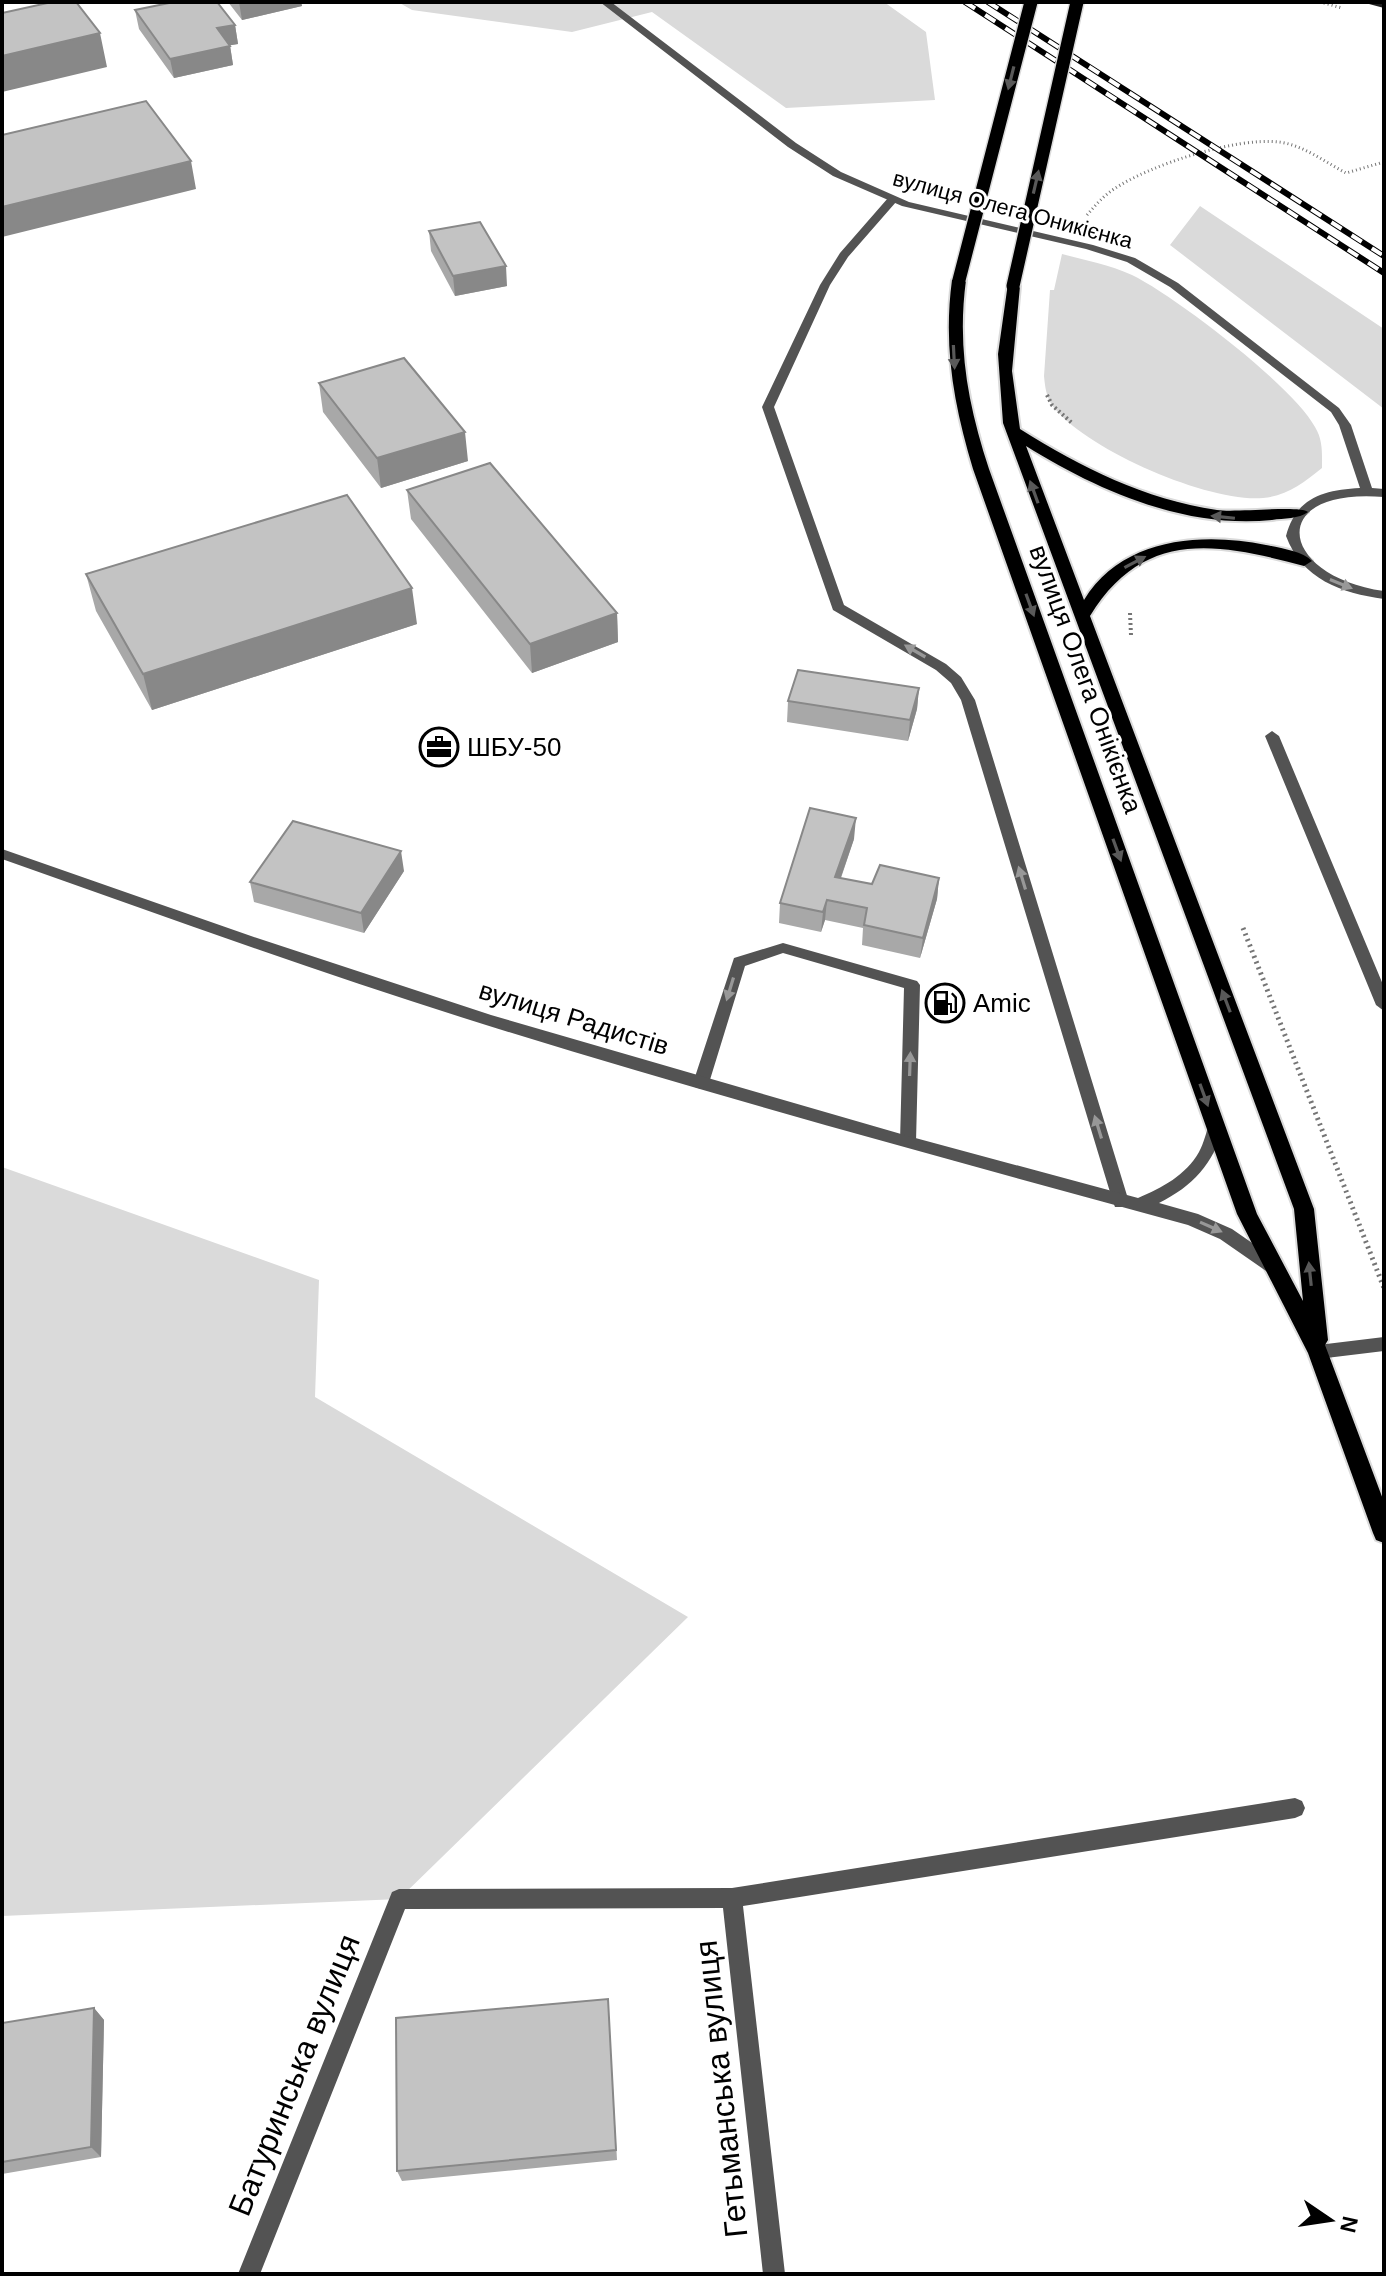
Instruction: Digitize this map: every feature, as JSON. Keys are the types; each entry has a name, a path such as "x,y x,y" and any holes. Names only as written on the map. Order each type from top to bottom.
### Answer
{"main road":[{"name":"вулиця Олега Онікієнка","path":"1031,2 959,280 953,348 965,420 1247,1214 1318,1352 1384,1533"},
{"name":"вулиця Олега Онікієнка","path":"1077,2 1013,286 1006,325 1004,391 1014,432 1304,1209 1318,1352"},
{"path":"1014,432 1094,479 1155,503 1226,517 1254,519 1300,512"},
{"path":"1082,617 1095,594 1122,569 1174,546 1238,543 1281,552 1304,561"}],"street":[{"name":"вулиця Олега Оникієнка","path":"605,2 792,145 857,185 892,200 1105,251 1159,275 1335,410 1345,425 1367,492"},
{"path":"1372,2 1384,5"},
{"path":"892,200 844,255 825,285 768,407 838,607 927,658 950,674 962,688 1121,1202"},
{"path":"1384,493 1328,496 1300,512 1292,536 1304,561 1334,582 1384,595"},
{"path":"1272,736 1384,1005"},
{"name":"вулиця Радистів","path":"2,854 246,940 489,1020 1210,1226 1275,1268"},
{"path":"701,1083 739,962 783,948 912,985 908,1142"},
{"path":"1138,1205 1164,1195 1195,1172 1208,1154 1216,1127"},
{"path":"1318,1352 1384,1344"},
{"path":"732,1898 1295,1808"},
{"name":"Батуринська вулиця","path":"249,2274 399,1899 732,1898"},
{"name":"Гетьманська вулиця","path":"732,1898 774,2274"}],"path":[{"path":"1085,222 1098,203 1120,185 1164,167 1243,144 1268,142 1291,145 1346,173 1384,162"},
{"path":"1045,388 1052,405 1078,427"},
{"path":"1133,602 1130,620 1134,647"},
{"path":"1241,924 1384,1288"}],"shaded area":[{"path":"398,2 884,2 926,32 935,100 786,108 652,12 572,32 412,10"},
{"path":"1200,206 1384,329 1384,409 1170,245"},
{"path":"1062,254 1132,275 1176,302 1259,366 1303,410 1315,427 1322,447 1322,468 1280,495 1240,497 1212,492 1149,470 1091,439 1068,422 1050,402 1044,376 1050,290 1054,290"},
{"path":"2,1167 319,1280 315,1397 688,1617 399,1899 2,1916"}],"building":[{"path":"52,2 76,2 100,33 2,56 2,13"},
{"path":"174,2 217,2 235,25 217,28 230,46 170,59 135,10"},
{"path":"146,101 191,161 2,207 2,135"},
{"path":"480,222 506,266 453,276 429,231"},
{"path":"404,358 465,432 377,458 319,383"},
{"path":"490,463 617,613 530,644 407,490"},
{"path":"347,495 412,588 143,674 86,574"},
{"path":"798,670 919,688 910,720 788,701"},
{"path":"810,808 856,818 835,877 872,884 880,865 939,878 923,938 864,925 867,908 827,900 823,912 780,903"},
{"path":"293,821 401,851 361,913 250,882"},
{"path":"608,1999 616,2150 397,2171 396,2018"},
{"path":"94,2008 91,2147 2,2162 2,2023"}],"railway":[{"path":"965,2 1384,273"},
{"path":"988,2 1384,256"}],"place":[{"name":"ШБУ-50","path":"439,747"},
{"name":"Amic","path":"945,1003"}]}
